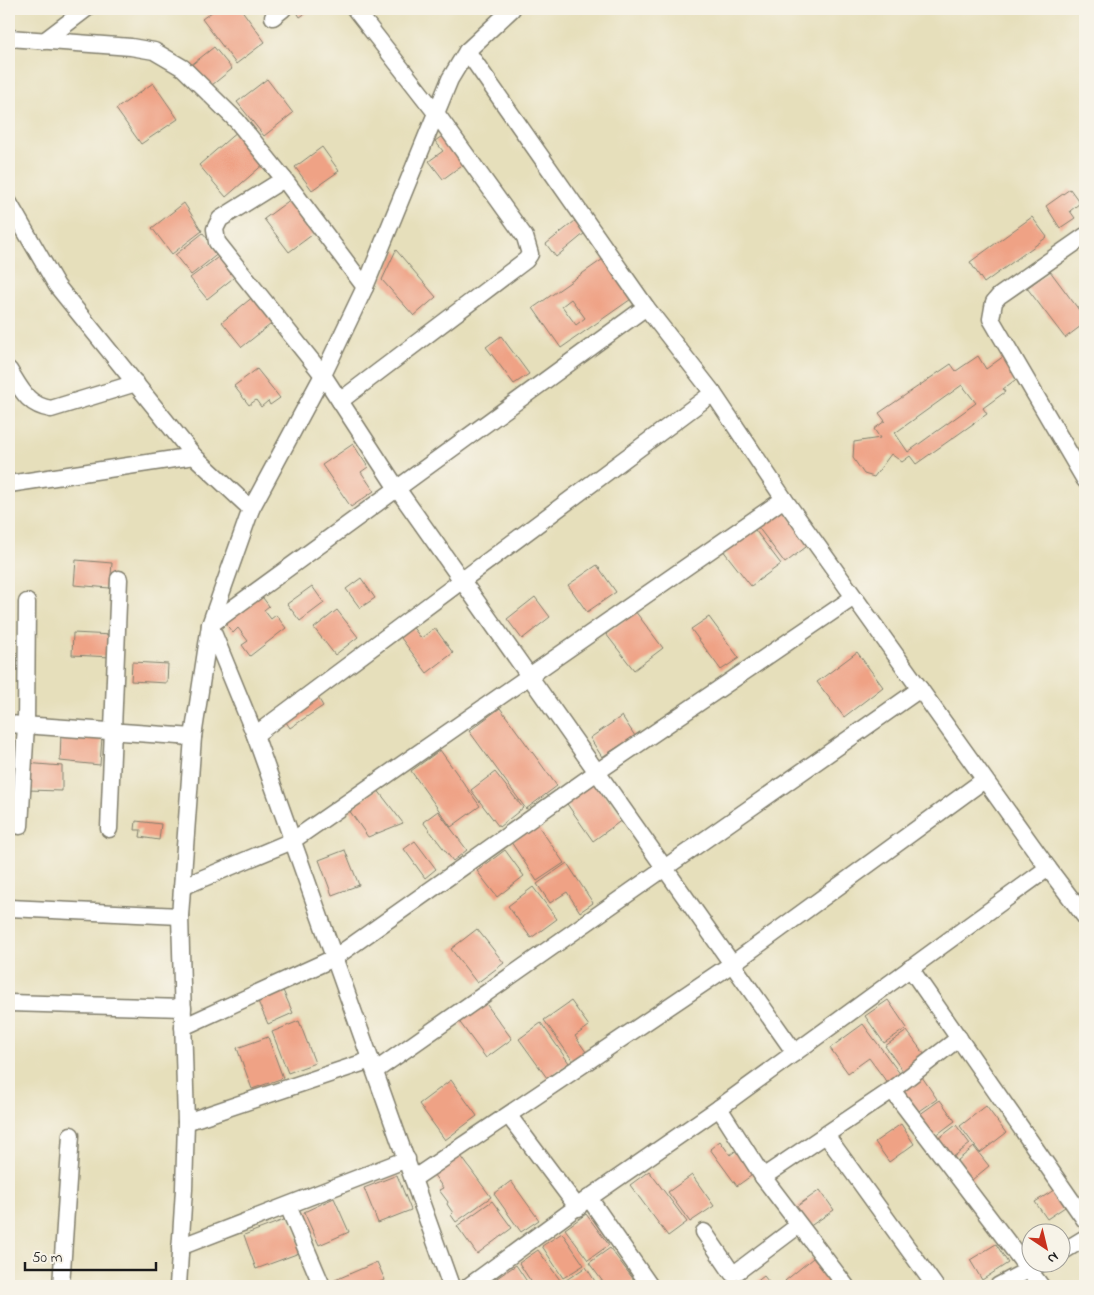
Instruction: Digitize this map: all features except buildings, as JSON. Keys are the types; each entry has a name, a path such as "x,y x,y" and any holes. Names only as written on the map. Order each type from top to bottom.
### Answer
{"street":[{"path":"44,41 86,9"},
{"path":"340,401 526,260 530,254 525,237 436,113 355,9"},
{"path":"178,1286 186,1122 180,916 193,736 210,625 251,509 323,375 365,287 450,79 467,51 511,9"},
{"path":"9,38 131,46 154,51 183,68 237,121 284,179 365,287"},
{"path":"467,51 646,307 713,393 784,499 984,780 1085,917"},
{"path":"284,179 220,219 215,229 217,242 323,375 396,488 795,1053"},
{"path":"9,202 57,286 194,456 251,509"},
{"path":"1085,236 999,296 994,302 990,319 1085,480"},
{"path":"210,625 646,307"},
{"path":"9,370 24,395 37,406 51,409 136,383"},
{"path":"255,735 713,393"},
{"path":"9,484 194,456"},
{"path":"182,887 292,842 530,678 784,499"},
{"path":"109,828 119,579"},
{"path":"183,1027 334,958 597,772 854,597"},
{"path":"20,826 26,725 27,602"},
{"path":"210,625 255,735 451,1286"},
{"path":"186,1122 373,1065 664,868 920,689"},
{"path":"9,724 193,736"},
{"path":"414,1179 732,964 984,780"},
{"path":"469,1286 719,1108 1048,868"},
{"path":"9,908 180,916"},
{"path":"910,968 1085,1220"},
{"path":"9,1003 183,1008"},
{"path":"763,1177 892,1090 959,1038"},
{"path":"892,1090 1022,1250"},
{"path":"719,1108 763,1177 846,1286"},
{"path":"509,1116 583,1203 642,1284"},
{"path":"62,1286 71,1135"},
{"path":"826,1135 935,1286"},
{"path":"180,1247 407,1159"},
{"path":"288,1206 322,1286"},
{"path":"704,1232 732,1273 738,1271 799,1225"},
{"path":"1072,1246 1085,1238"},
{"path":"998,1286 1026,1272"},
{"path":"1037,1272 1041,1286"}]}
